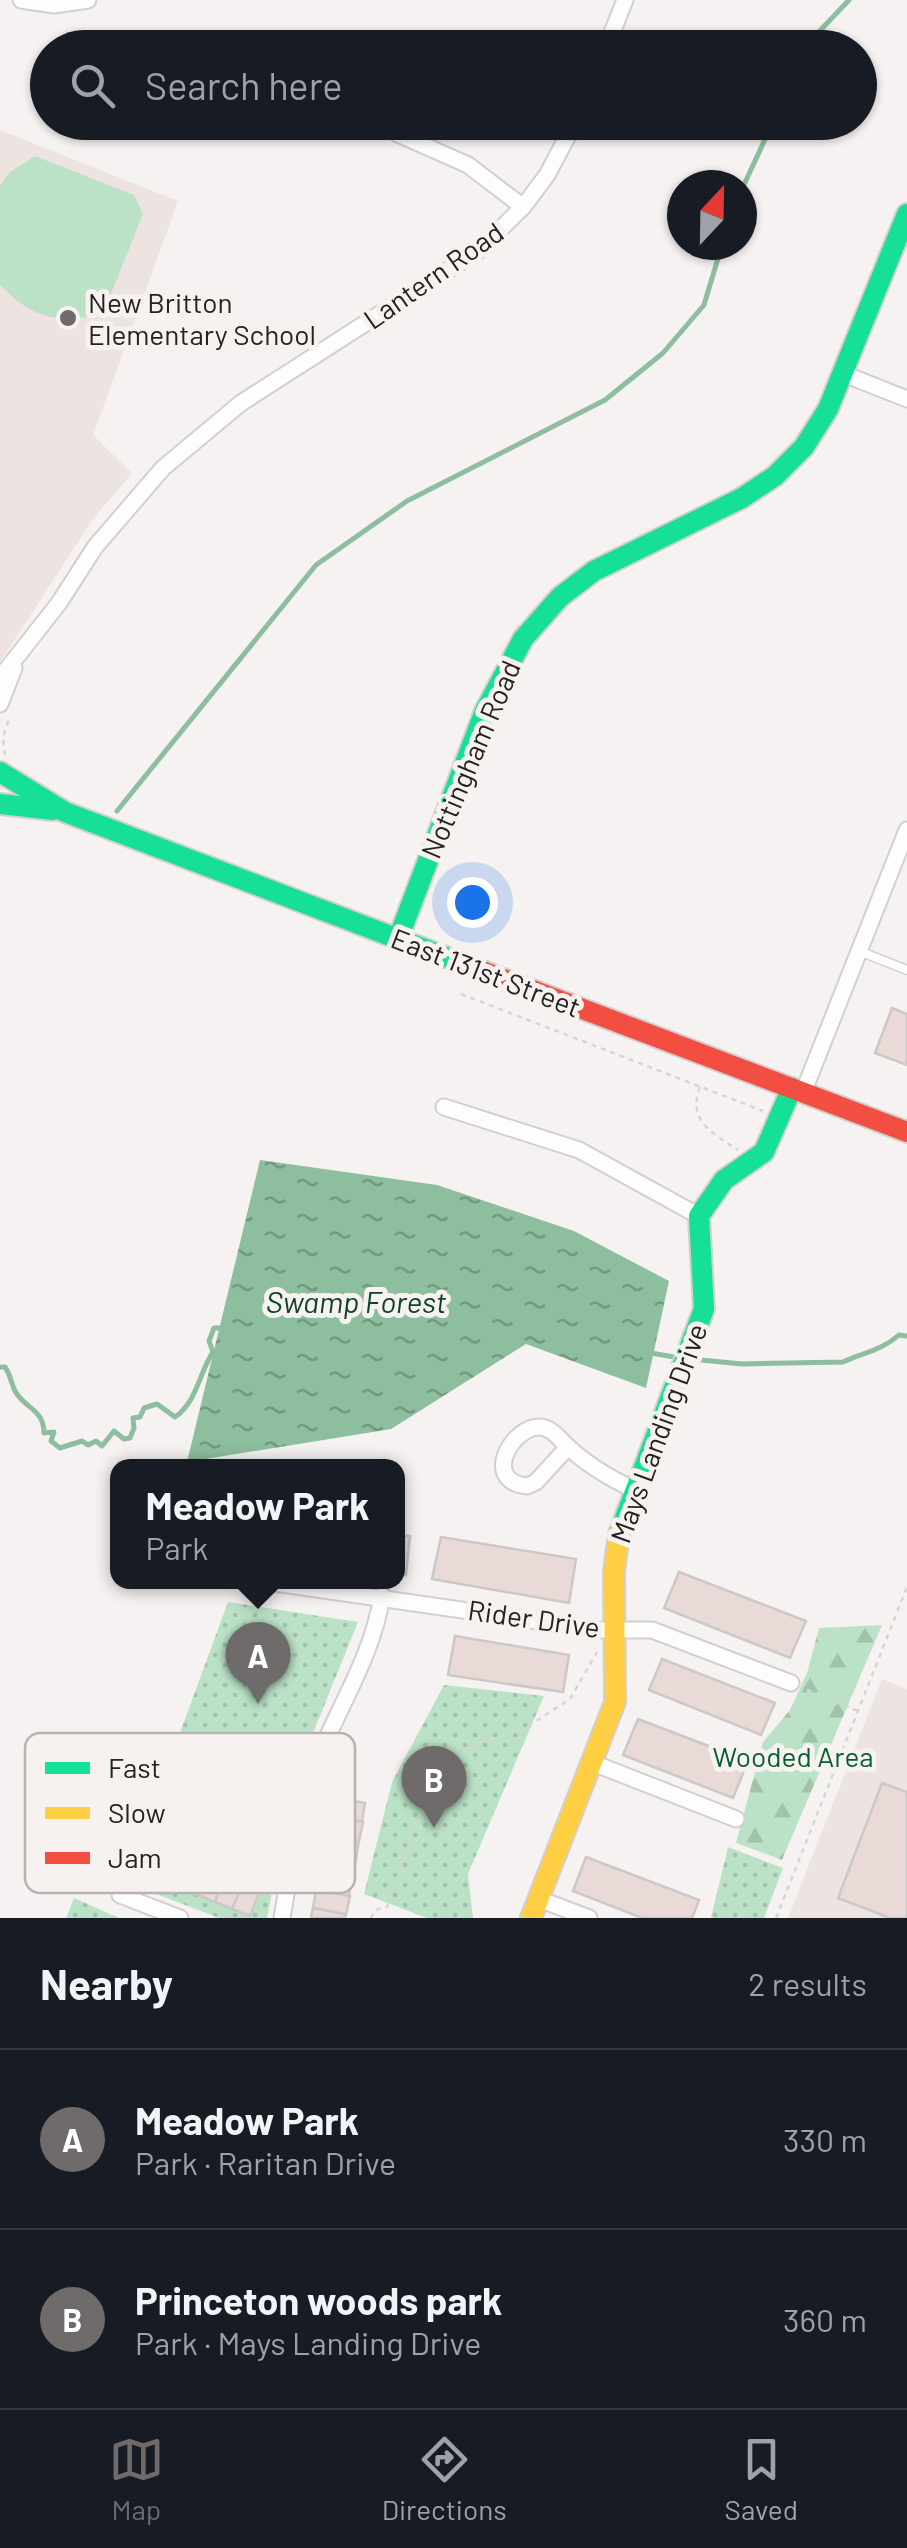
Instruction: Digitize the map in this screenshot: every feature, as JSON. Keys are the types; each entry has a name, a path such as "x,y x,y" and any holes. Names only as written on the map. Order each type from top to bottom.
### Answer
{"street":[{"path":"21,0 54,5 88,0"},
{"path":"613,30 625,0"},
{"path":"412,140 468,165 523,207"},
{"name":"Lantern Road","path":"0,678 18,660 134,499 187,444 240,402 478,251 523,207 547,176 566,140"},
{"name":"Nottingham Road","path":"398,938 493,690 524,637 547,609 592,572 722,511 792,463 813,436 844,374 907,214"},
{"path":"844,374 907,399"},
{"name":"Lantern Road","path":"0,704 18,660"},
{"name":"East 131st Street","path":"0,772 65,812 907,1132"},
{"name":"East 131st Street","path":"0,804 65,812"},
{"path":"444,1107 579,1150 699,1216 724,1180 764,1152 797,1090 859,952 907,830"},
{"name":"Mays Landing Drive","path":"535,1908 615,1702 614,1556 620,1529 698,1328 705,1289 699,1216"},
{"path":"568,1447 600,1472 636,1490"},
{"name":"Rider Drive","path":"325,1589 600,1630 661,1633 791,1684"},
{"path":"332,1733 377,1630 382,1596"},
{"path":"593,1763 736,1819"},
{"path":"282,1918 287,1893"},
{"path":"120,1895 180,1918"},
{"path":"535,1908 588,1918"}],"lane":[{"path":"859,952 907,970"}],"path":[{"path":"461,994 780,1118"},
{"path":"776,1918 907,1586"},
{"path":"791,1684 858,1711"},
{"path":"371,1918 375,1910 387,1907 391,1899 432,1782 443,1762 472,1745 524,1729"}],"shaded area":[{"name":"New Britton Elementary School","path":"0,130 178,201 93,435 132,473 93,519 0,662"},
{"path":"882,1679 907,1689 907,1918 788,1918"}],"green space":[{"path":"35,156 134,195 143,214 103,314 47,316 24,305 0,285 0,186 10,172"},
{"path":"228,1602 358,1622 313,1733 180,1733"},
{"name":"Wooded Area","path":"882,1625 782,1860 736,1843 763,1742 790,1710 807,1673 819,1628"},
{"path":"444,1685 544,1696 468,1874 473,1918 427,1918 364,1894 392,1782"},
{"path":"728,1847 783,1868 764,1918 711,1918"},
{"path":"154,1893 272,1893 267,1918 219,1918"},
{"path":"74,1898 119,1918 66,1918"}],"water":[{"name":"Swamp Forest","path":"260,1160 437,1185 574,1231 669,1281 646,1388 526,1344 391,1429 188,1459"}],"building":[{"path":"892,1008 907,1014 907,1065 875,1053"},
{"path":"405,1536 410,1536 405,1575"},
{"path":"441,1537 576,1559 569,1603 432,1579"},
{"path":"679,1572 806,1621 790,1658 664,1608"},
{"path":"455,1636 569,1655 563,1692 448,1675"},
{"path":"662,1659 775,1703 761,1735 649,1690"},
{"path":"638,1719 748,1761 733,1798 623,1755"},
{"path":"882,1783 907,1792 907,1918 890,1918 838,1898"},
{"path":"355,1801 365,1803 362,1822 355,1821"},
{"path":"355,1821 363,1822 359,1841 355,1840"},
{"path":"586,1857 699,1900 692,1918 642,1918 573,1891"},
{"path":"199,1893 218,1893 215,1902"},
{"path":"218,1893 239,1893 233,1909 215,1902"},
{"path":"239,1893 259,1893 250,1916 232,1909"},
{"path":"316,1893 350,1896 346,1915 313,1908"},
{"path":"313,1908 345,1914 345,1918 311,1918"}],"waterway":[{"path":"821,30 849,0"},
{"path":"751,170 765,140"},
{"path":"117,811 316,565 407,501 605,400 663,353 704,305 718,260"},
{"path":"0,1367 5,1367 19,1397 41,1419 44,1433 54,1432 51,1441 60,1448 82,1441 88,1445 96,1441 102,1446 114,1431 124,1439 130,1438 133,1418 140,1417 144,1408 157,1404 175,1417 182,1411 213,1352 209,1341 214,1328 225,1328"},
{"path":"691,1359 742,1364 843,1362 899,1335 907,1336"},
{"path":"651,1353 680,1358"}],"traffic: fast":[{"path":"398,939 485,711 523,639 560,597 594,571 742,498 775,476 804,447 828,409 907,214"},
{"path":"0,772 65,812 485,972"},
{"path":"0,804 53,810"},
{"path":"619,1534 704,1309 699,1216 724,1180 764,1152 792,1088"}],"traffic: slow":[{"path":"531,1918 615,1702 614,1572 619,1534"}],"traffic: jam":[{"path":"485,972 907,1132"}],"place":[{"name":"New Britton Elementary School","path":"68,318"},
{"name":"Meadow Park","path":"258,1704"},
{"name":"Princeton woods park","path":"434,1828"}]}
